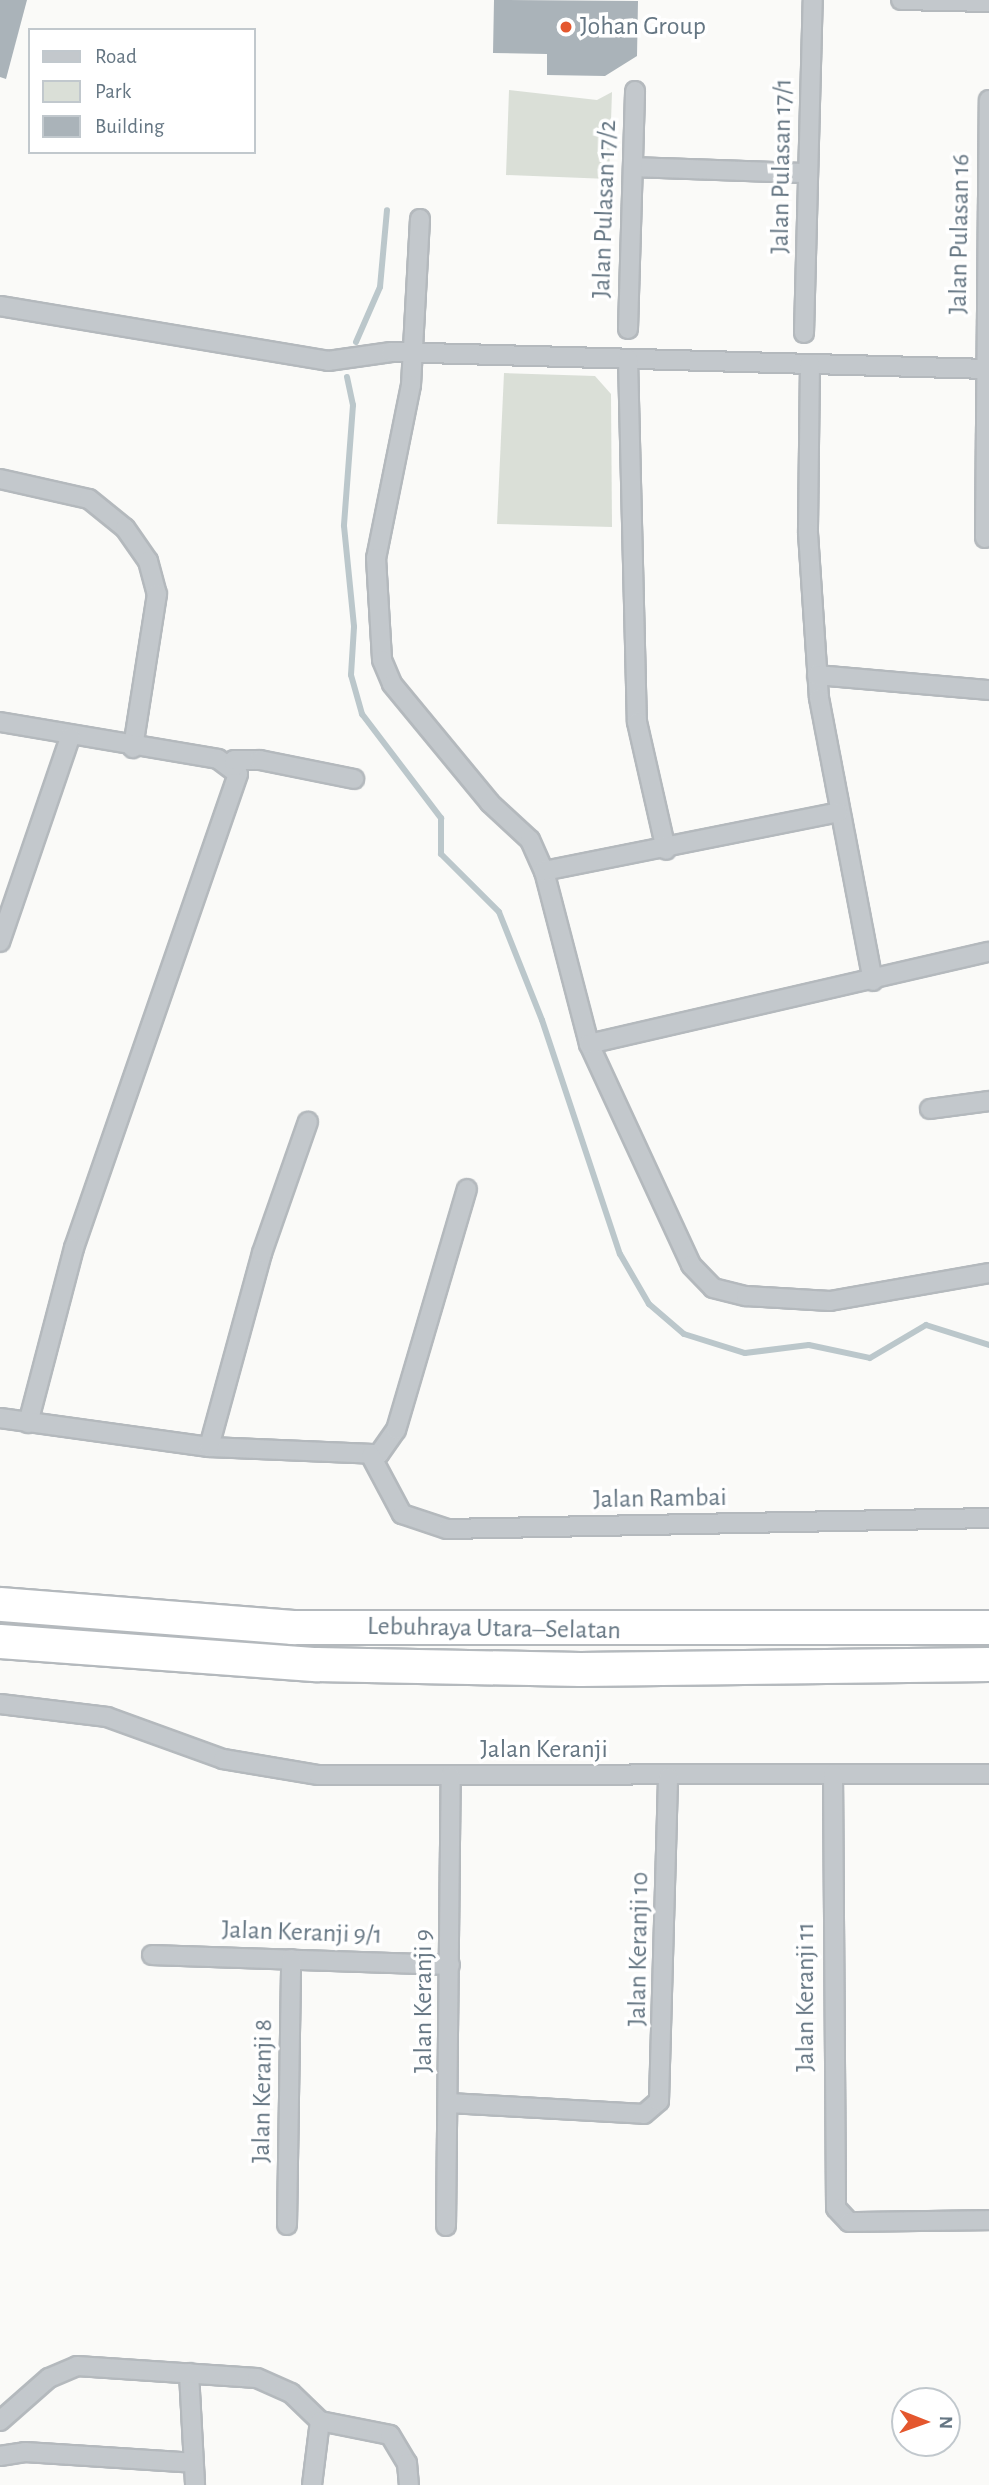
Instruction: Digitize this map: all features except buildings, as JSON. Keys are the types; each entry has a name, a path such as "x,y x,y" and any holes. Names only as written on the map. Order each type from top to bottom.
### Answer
{"highway":[{"name":"Lebuhraya Utara–Selatan","path":"0,1604 268,1626 989,1627"},
{"name":"Lebuhraya Utara–Selatan","path":"0,1641 292,1664 594,1669 989,1664"}],"street":[{"name":"Jalan Pulasan 17/1","path":"804,333 813,0"},
{"path":"901,0 989,2"},
{"name":"Jalan Pulasan 17/2","path":"628,329 635,91"},
{"name":"Jalan Pulasan 16","path":"985,538 989,100"},
{"path":"633,167 808,173"},
{"path":"420,219 413,352 376,558 382,660 400,694 490,803 530,840 544,871 589,1044 691,1265 713,1288 746,1296 830,1301 989,1273"},
{"path":"0,306 328,361 413,352 987,369"},
{"path":"628,359 627,528 637,722 666,850"},
{"path":"810,364 808,533 817,675 838,812 873,981"},
{"path":"0,479 89,499 125,528 148,561 156,604 132,748"},
{"path":"817,675 989,690"},
{"path":"0,722 235,766"},
{"path":"0,942 7,900 70,737"},
{"path":"27,1423 74,1248 130,1080 238,787 234,760 260,760 354,779"},
{"path":"544,871 666,850 838,812"},
{"path":"589,1044 873,981 989,952"},
{"path":"930,1109 989,1101"},
{"path":"209,1447 262,1253 308,1122"},
{"path":"0,1418 209,1447 371,1456 386,1451 396,1430 467,1189"},
{"name":"Jalan Rambai","path":"371,1456 402,1514 440,1528 989,1518"},
{"name":"Jalan Keranji","path":"0,1704 107,1717 270,1769 451,1776 989,1774"},
{"name":"Jalan Keranji 11","path":"833,1773 834,2197 844,2218 989,2220"},
{"name":"Jalan Keranji 9","path":"446,2226 451,1776"},
{"name":"Jalan Keranji 10","path":"449,2103 644,2114 661,2095 668,1777"},
{"name":"Jalan Keranji 9/1","path":"152,1955 450,1965"},
{"name":"Jalan Keranji 8","path":"286,2225 292,1959"},
{"path":"0,2421 68,2368 189,2373 278,2385 320,2421 390,2435 407,2463 409,2485"},
{"path":"189,2373 195,2485"},
{"path":"312,2485 320,2421"},
{"path":"0,2456 25,2452 193,2463"}],"green space":[{"path":"509,90 597,100 612,92 609,179 506,175"},
{"path":"504,373 595,376 611,394 612,527 497,524"}],"waterway":[{"path":"356,342 380,287 387,210"},
{"path":"347,377 353,405 344,526 354,627 351,675 362,714 441,818 441,854 499,912 542,1020 620,1254 649,1304 684,1334 745,1353 809,1345 870,1358 926,1325 989,1345"}],"place":[{"name":"Johan Group","path":"566,27"}]}
